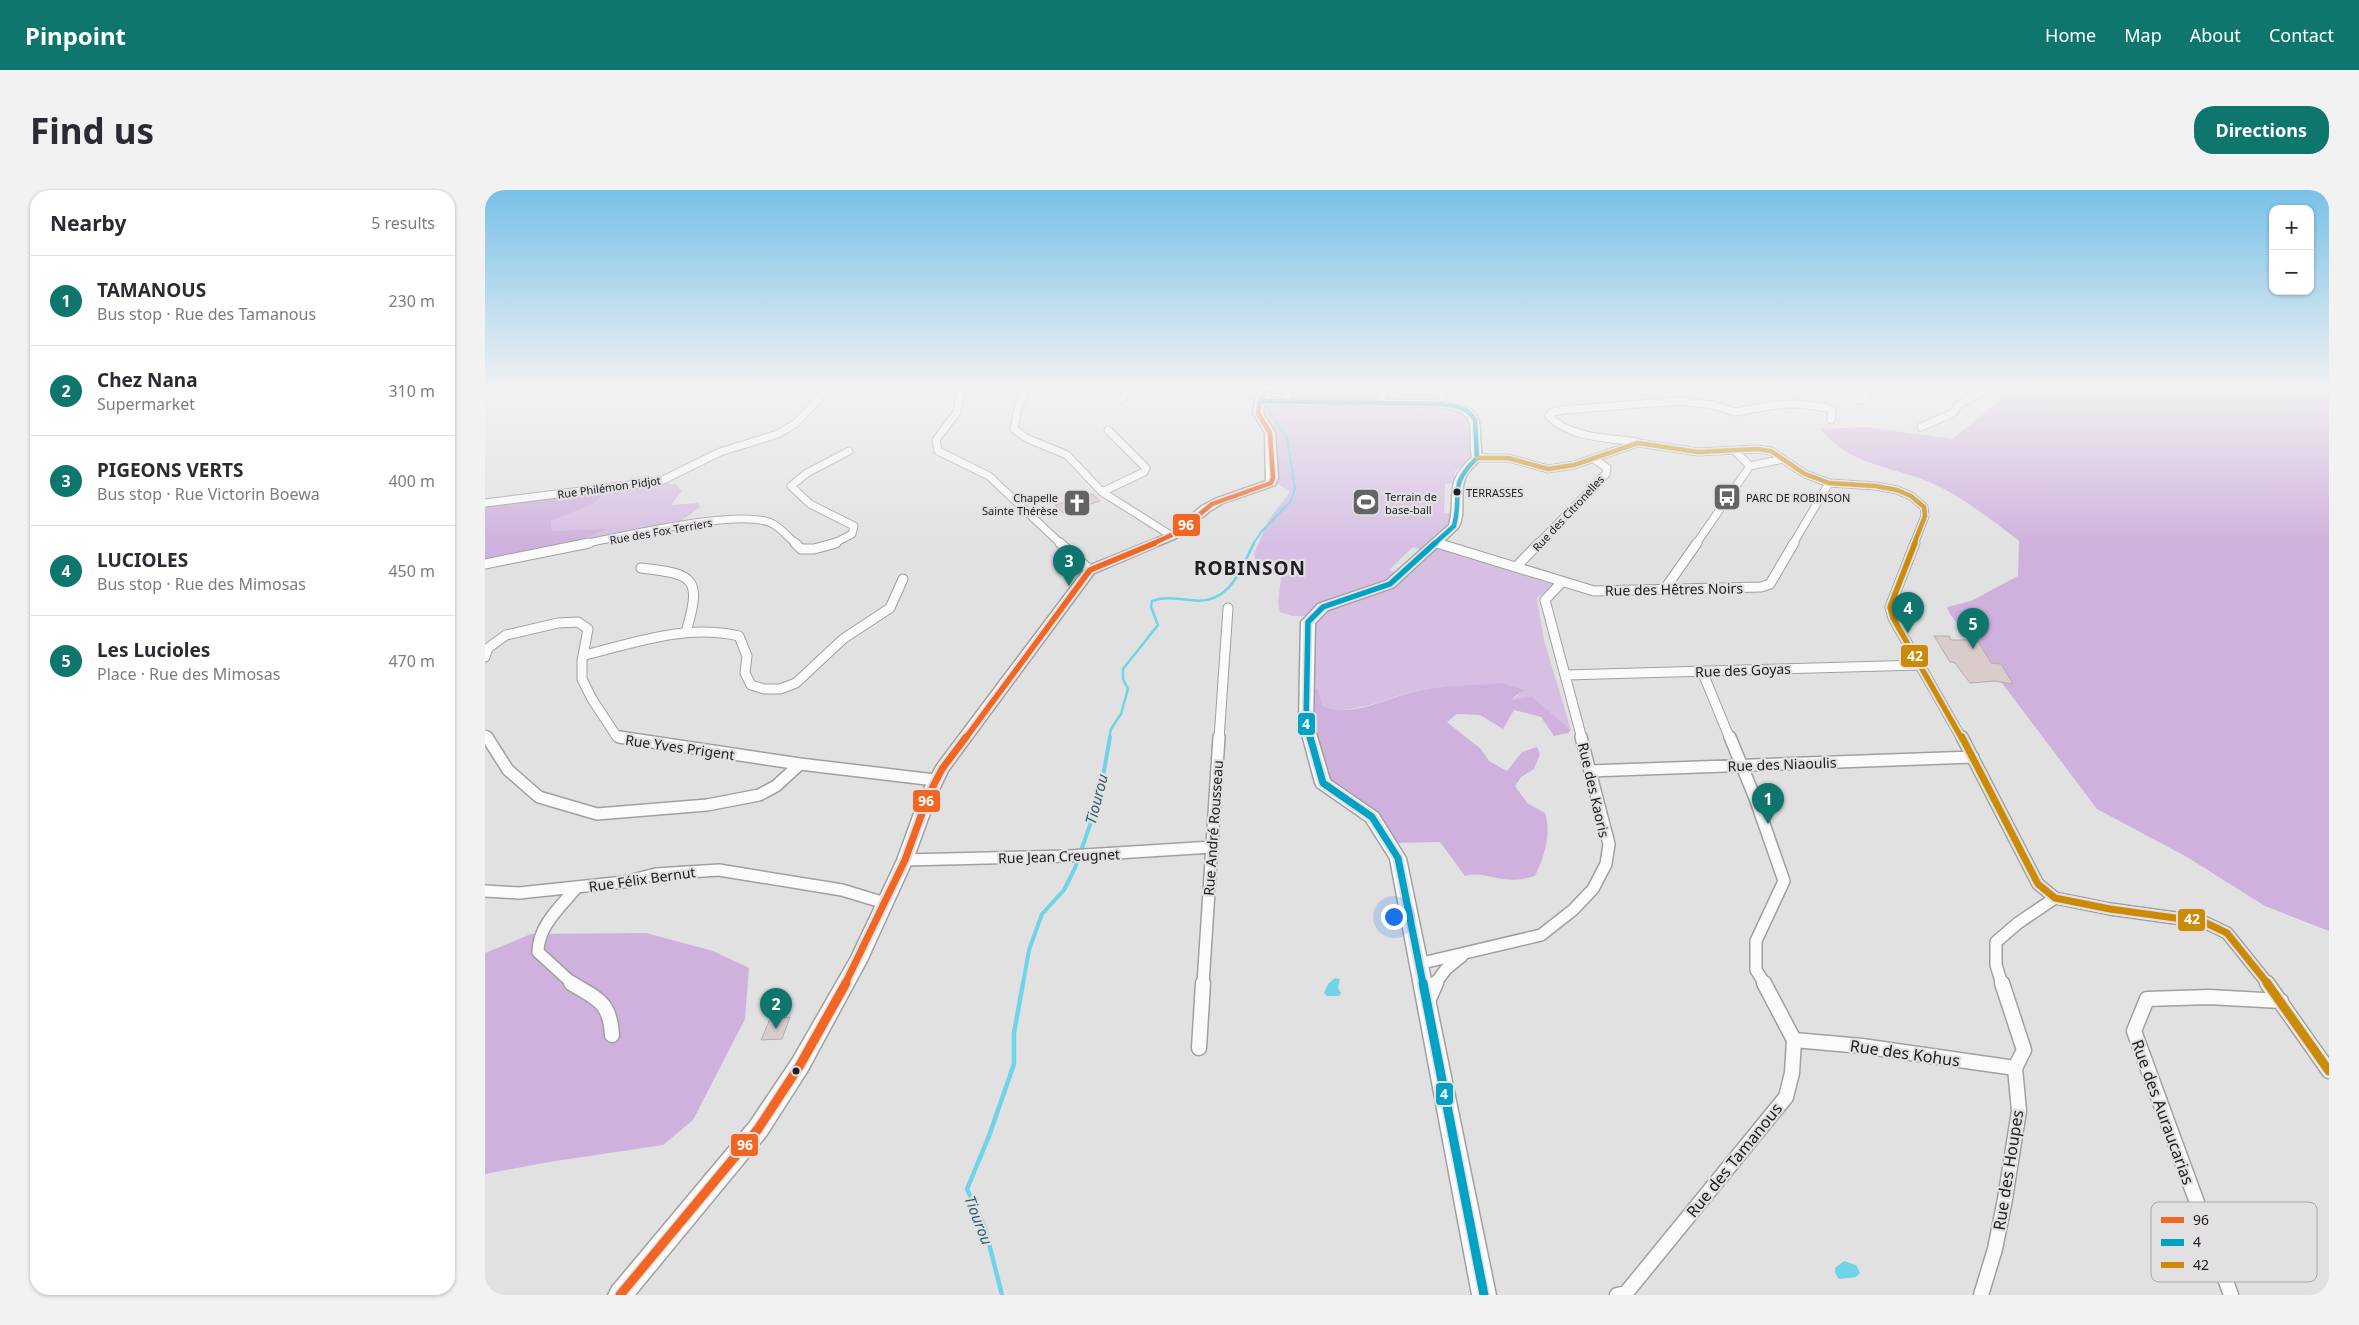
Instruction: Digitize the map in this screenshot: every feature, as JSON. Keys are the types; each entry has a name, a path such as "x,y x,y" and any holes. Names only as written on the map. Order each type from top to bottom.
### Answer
{"street":[{"name":"Rue Philémon Pidjot","path":"485,504 661,481 721,452 754,442"},
{"path":"937,442 938,451 989,476 1025,512 1090,570"},
{"path":"1035,442 1067,455 1102,492 1172,536"},
{"path":"1102,492 1144,472 1146,468 1120,442"},
{"path":"620,1295 758,1129 800,1066 857,960 905,860 935,780 1090,570 1172,536 1184,529 1206,508 1219,500 1271,483 1273,478 1271,442"},
{"path":"1475,442 1477,458"},
{"path":"1483,1295 1398,858 1372,817 1323,782 1306,724 1308,622 1323,608 1337,601 1390,584 1437,543 1454,526 1457,516 1459,480 1477,458 1508,458 1548,469 1573,466 1638,442 1699,452 1757,449 1771,451 1805,474 1829,483 1876,486 1897,490 1911,496 1924,507 1925,516 1889,607 1973,756 2038,884 2055,898 2110,909 2179,916 2217,927 2227,933 2281,1001 2329,1071"},
{"path":"1735,450 1750,466"},
{"name":"Rue des Fox Terriers","path":"485,564 678,526 728,520 763,520 774,524 801,549 829,546 852,534 854,526 827,514 795,496 791,486 807,473 849,451"},
{"name":"Rue des Citronelles","path":"1516,567 1605,474 1607,468 1594,459"},
{"path":"1665,590 1750,466 1783,459"},
{"name":"Rue des Hêtres Noirs","path":"1437,543 1594,591 1761,587 1770,584 1829,483"},
{"path":"641,568 673,571 689,577 696,588 694,607 687,632"},
{"path":"585,655 687,632 723,631 739,636 747,656 745,673 751,685 763,689 780,689 796,683 843,639 890,608 903,580"},
{"name":"Rue des Kaoris","path":"1418,964 1541,935 1581,905 1599,878 1609,853 1590,771 1545,600 1562,582"},
{"name":"Rue André Rousseau","path":"1199,1048 1228,608"},
{"name":"Rue Yves Prigent","path":"485,657 488,648 495,641 506,635 558,623 578,622 588,629 585,655 581,663 582,681 617,737 800,764 935,780"},
{"name":"Rue des Goyas","path":"1565,675 1920,665"},
{"name":"Rue des Tamanous","path":"1617,1295 1626,1293 1786,1097 1792,1073 1794,1040 1778,1006 1756,970 1756,941 1784,881 1742,765 1702,671"},
{"path":"485,735 508,770 539,797 597,814 707,805 759,794 776,786 800,764"},
{"name":"Rue des Niaoulis","path":"1590,771 1973,756"},
{"name":"Rue Jean Creugnet","path":"905,860 1069,856 1212,847"},
{"name":"Rue Félix Bernut","path":"485,891 519,894 624,882 656,874 719,870 842,890 885,902"},
{"path":"577,887 545,926 538,939 538,952 572,984 594,995 611,1016 612,1035"},
{"name":"Rue des Houpes","path":"1981,1295 1999,1232 2019,1110 2015,1068 2024,1050 1996,965 1996,942 2055,898"},
{"name":"Rue des Kaoris","path":"1427,1004 1433,986 1448,965 1467,952"},
{"name":"Rue des Auraucarias","path":"2194,1202 2134,1031 2147,999 2209,998 2281,1001"},
{"name":"Rue des Kohus","path":"1794,1040 1862,1046 2015,1068"},
{"name":"Rue des Auraucarias","path":"2226,1282 2231,1295"}],"shaded area":[{"path":"1275,442 1470,442 1470,459 1455,471 1454,483 1445,484 1444,513 1453,515 1452,522 1423,550 1413,547 1389,570 1398,573 1383,584 1306,616 1292,616 1280,612 1281,575 1271,563 1255,560 1254,554 1268,521 1290,492 1276,483"},
{"path":"1833,442 2329,442 2329,931 2265,906 2187,857 2097,809 1950,614 1947,607 1971,601 2018,576 2019,541 1952,493 1914,476 1857,458"},
{"path":"657,483 675,484 682,491 671,505 698,503 700,507 677,524 568,544 606,529 552,532 551,521 592,504 605,492"},
{"path":"605,492 593,504 551,521 552,531 608,529 568,544 485,560 485,507"},
{"path":"1442,548 1549,580 1554,584 1537,598 1544,640 1571,730 1557,718 1528,699 1512,700 1524,690 1468,686 1440,687 1412,692 1346,710 1332,710 1323,706 1318,689 1312,689 1311,644 1312,634 1317,621 1323,614 1341,604 1393,586 1411,574 1436,549"},
{"path":"1501,683 1525,690 1512,700 1532,697 1571,730 1568,733 1554,736 1541,717 1514,710 1503,729 1480,715 1457,714 1447,722 1481,749 1489,761 1507,771 1522,752 1537,747 1540,754 1534,769 1521,777 1515,786 1527,803 1545,813 1547,821 1546,845 1535,876 1511,880 1479,875 1465,876 1440,842 1394,843 1326,778 1313,727 1312,689 1318,689 1323,706 1344,710 1368,706 1424,690"},
{"path":"646,933 713,951 749,968 745,1019 693,1120 663,1145 549,1162 485,1174 485,953 531,934"}],"water":[{"path":"1335,978 1340,979 1338,988 1341,993 1339,996 1327,996 1324,993 1328,984"},
{"path":"1844,1261 1856,1265 1860,1273 1856,1277 1839,1279 1835,1273 1835,1268"}],"building":[{"name":"Chapelle Sainte Thérèse","path":"1092,494 1100,501 1063,513 1055,505"},
{"path":"1934,636 1949,636 1951,640 1977,640 1991,663 2001,664 2013,684 1995,681 1970,683 1955,663 1950,662"},
{"path":"790,1017 782,1039 761,1040 770,1019"}],"waterway":[{"name":"Tiourou","path":"1253,544 1262,531 1290,502 1295,489 1288,442"},
{"name":"Tiourou","path":"1109,739 1111,729 1121,714 1128,689 1123,679 1123,669 1158,625 1151,607 1152,601 1166,598 1204,600 1215,598 1224,592 1238,575 1254,543"},
{"name":"Tiourou","path":"1023,984 1029,950 1042,914 1064,890 1075,868 1099,799 1110,737"},
{"name":"Tiourou","path":"1002,1295 985,1228 967,1189 989,1136 1014,1064 1014,1033 1023,983"}],"transit line":[{"name":"96","path":"620,1295 758,1129 800,1065 858,961 905,860 929,794 942,769 1090,570 1172,536 1212,504 1232,496 1259,489 1271,483 1273,478 1271,442"},
{"name":"4","path":"1475,442 1477,458 1461,475 1457,487 1457,514 1454,526 1390,584 1323,607 1308,622 1306,723 1323,783 1372,817 1398,858 1484,1295"},
{"name":"42","path":"1477,458 1508,458 1548,469 1574,465 1638,443 1698,452 1757,449 1771,451 1805,474 1829,483 1876,486 1897,490 1911,496 1924,507 1925,516 1890,607 1893,618 1973,757 2038,884 2055,898 2110,909 2179,917 2204,922 2227,933 2281,1001 2329,1071"}],"place":[{"name":"TERRASSES","path":"1457,492"},
{"name":"PARC DE ROBINSON","path":"1727,497"},
{"name":"Terrain de base-ball","path":"1366,502"},
{"name":"Chapelle Sainte Thérèse","path":"1077,503"},
{"name":"PIGEONS VERTS","path":"1069,586"},
{"name":"LUCIOLES","path":"1908,633"},
{"name":"Les Lucioles","path":"1973,649"},
{"name":"TAMANOUS","path":"1768,824"},
{"name":"Chez Nana","path":"776,1029"}],"district":[{"name":"ROBINSON","path":"1250,568"}]}
